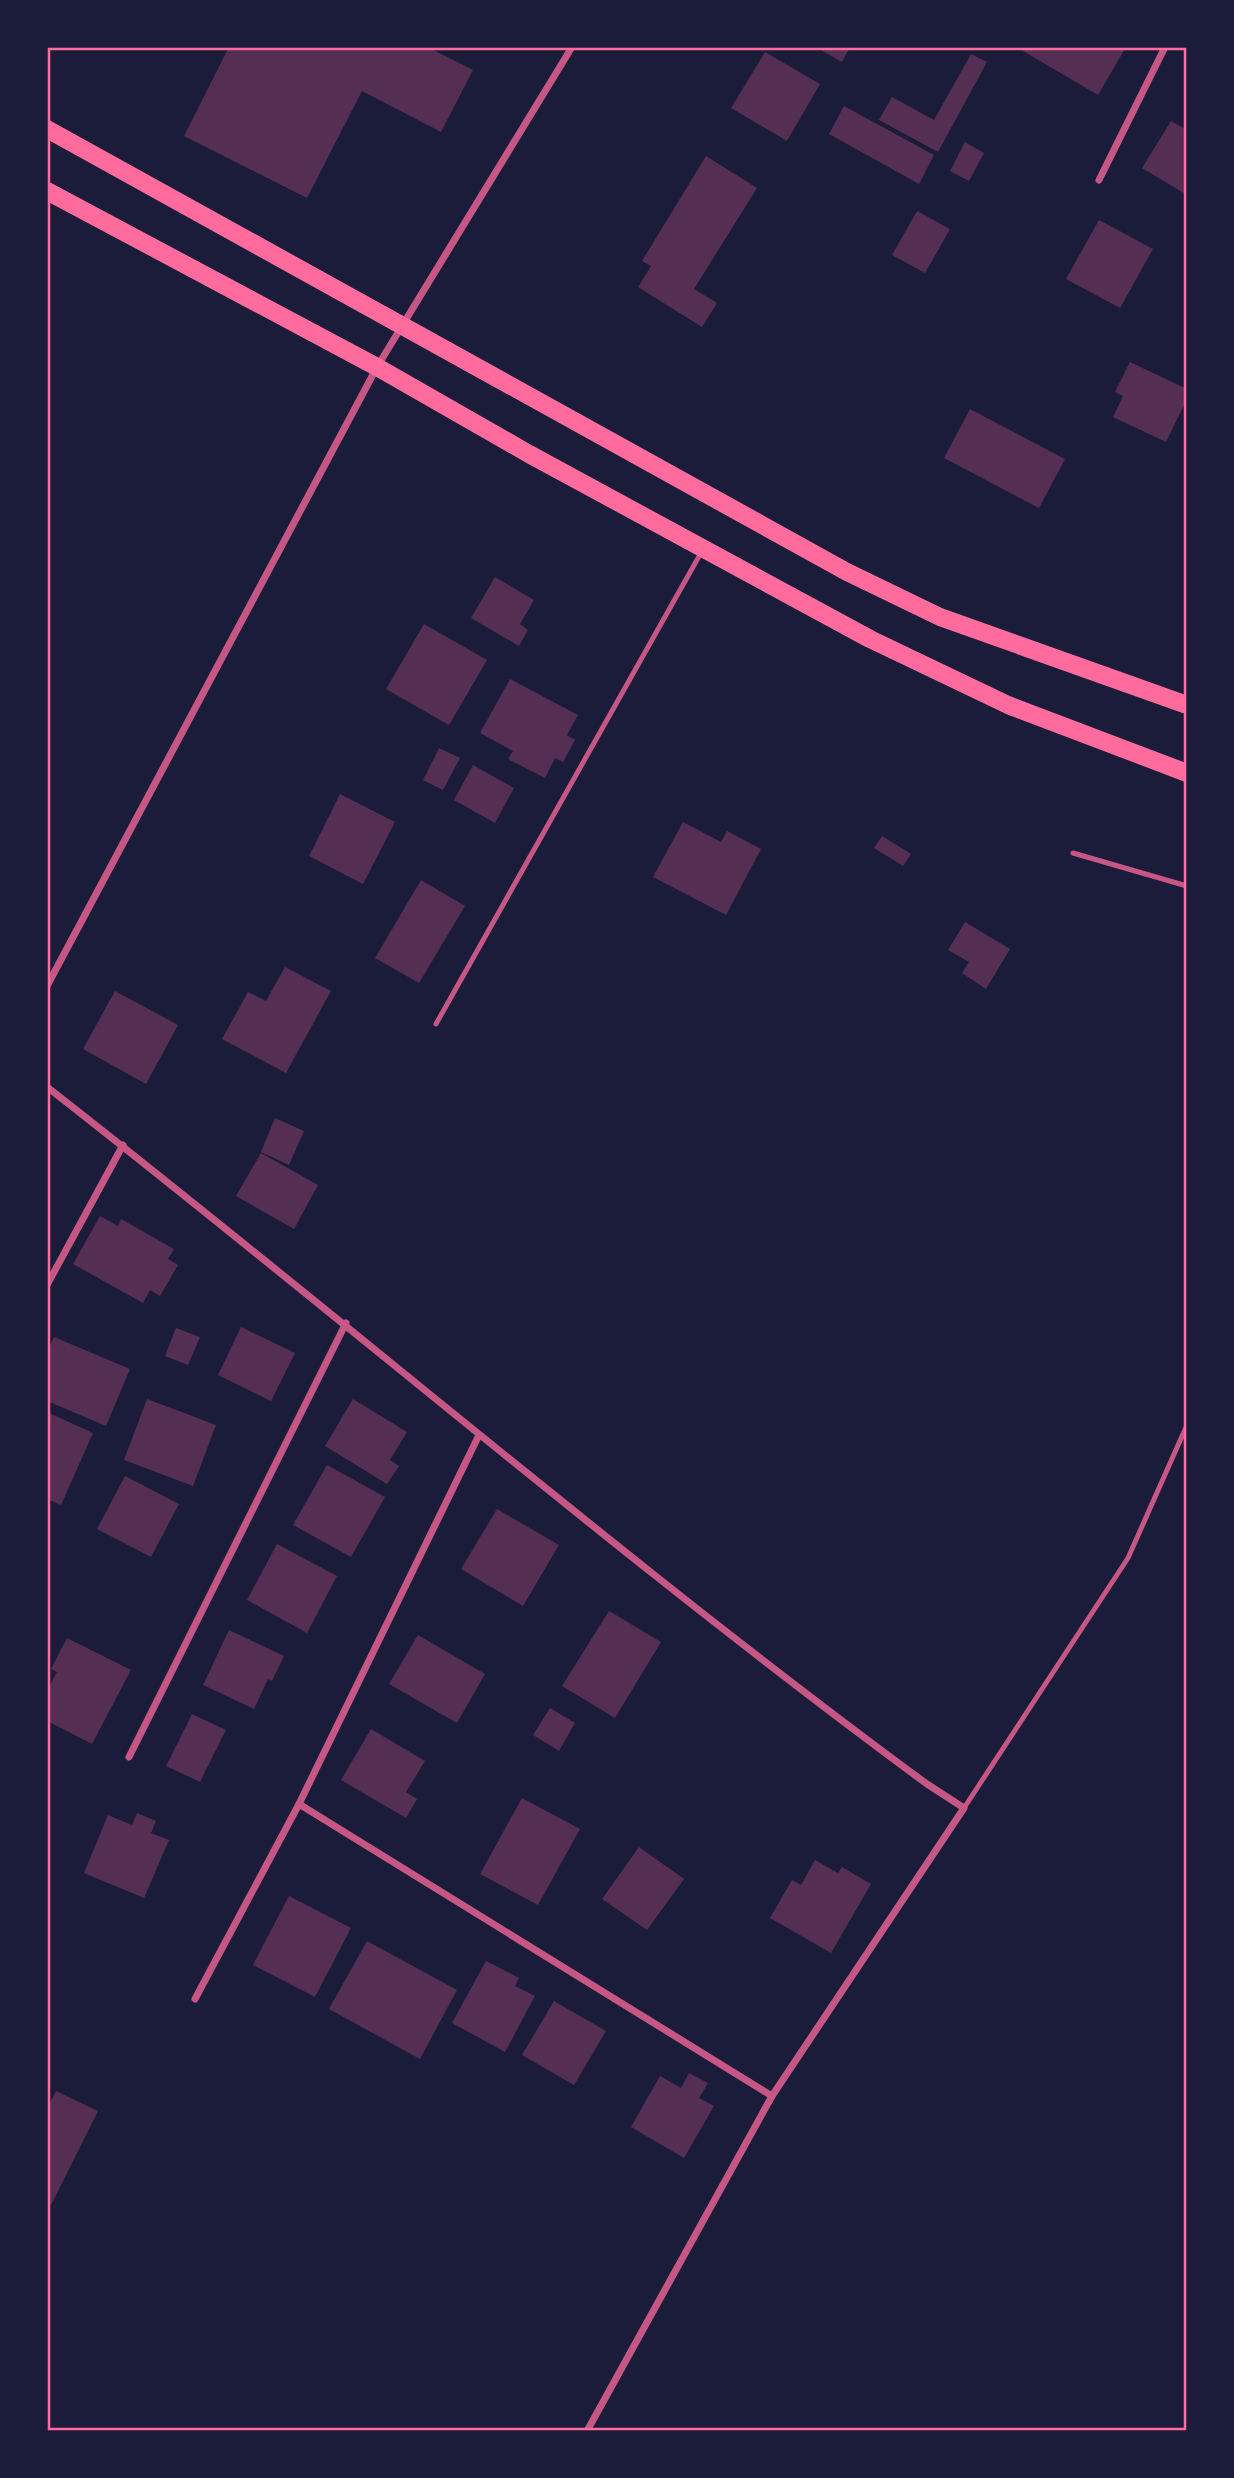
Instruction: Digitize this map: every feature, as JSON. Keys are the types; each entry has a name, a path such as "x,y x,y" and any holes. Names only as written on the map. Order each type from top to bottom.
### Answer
{"main road":[{"path":"47,128 847,572 917,606 1006,642 1187,705"},
{"path":"47,191 377,367 824,615 943,675 1052,723 1187,773"}],"street":[{"path":"47,986 377,367 572,47"},
{"path":"1099,180 1165,47"},
{"path":"47,1087 346,1324 707,1620 964,1808 772,2096 587,2431"},
{"path":"47,1285 122,1145"},
{"path":"130,1757 346,1324"},
{"path":"195,1999 299,1804 479,1435"},
{"path":"299,1804 772,2096"}],"lane":[{"path":"436,1024 704,549"},
{"path":"1073,853 1187,886"},
{"path":"964,1808 1128,1558 1187,1425"}],"building":[{"path":"229,47 427,47 473,70 441,132 362,91 307,198 184,136"},
{"path":"850,47 842,62 819,49"},
{"path":"1025,47 1126,47 1098,95 1023,51"},
{"path":"765,52 820,84 787,141 731,108"},
{"path":"971,54 987,62 938,152 879,120 892,97 934,120"},
{"path":"844,106 934,155 919,184 829,134"},
{"path":"1171,121 1187,130 1187,195 1142,168"},
{"path":"965,142 984,153 969,181 950,171"},
{"path":"706,156 757,188 694,289 717,303 702,327 638,287 651,266 642,261"},
{"path":"917,211 950,229 925,273 892,255"},
{"path":"1099,220 1153,249 1120,308 1066,279"},
{"path":"1130,362 1187,389 1187,399 1166,442 1113,417 1123,396 1115,392"},
{"path":"970,409 1065,459 1039,508 944,458"},
{"path":"495,577 534,600 520,624 528,630 519,646 471,618"},
{"path":"424,624 487,660 449,725 386,689"},
{"path":"510,679 578,715 567,735 575,740 563,762 555,758 545,778 508,759 513,751 480,733"},
{"path":"439,748 460,758 443,790 423,780"},
{"path":"473,765 514,788 495,823 454,800"},
{"path":"340,794 395,822 363,884 309,856"},
{"path":"683,822 721,842 727,831 761,849 726,915 653,877"},
{"path":"882,836 911,854 903,866 874,848"},
{"path":"421,880 465,906 419,983 375,958"},
{"path":"965,922 1010,949 986,989 962,973 969,962 948,950"},
{"path":"285,967 331,991 286,1073 222,1039 248,992 266,1001"},
{"path":"115,991 178,1025 146,1084 83,1049"},
{"path":"275,1118 304,1131 289,1165 261,1152"},
{"path":"261,1153 318,1185 294,1229 236,1196"},
{"path":"100,1216 118,1226 121,1219 174,1249 168,1259 178,1265 160,1296 150,1290 143,1303 73,1264"},
{"path":"241,1327 295,1353 271,1401 218,1375"},
{"path":"176,1328 200,1337 188,1365 165,1356"},
{"path":"54,1337 130,1369 106,1426 47,1401 47,1352"},
{"path":"147,1399 216,1425 193,1486 124,1460"},
{"path":"353,1399 407,1432 390,1460 399,1466 387,1484 325,1446"},
{"path":"47,1412 93,1433 61,1505 47,1499"},
{"path":"327,1465 385,1497 351,1557 293,1525"},
{"path":"125,1476 179,1504 151,1557 97,1529"},
{"path":"497,1509 559,1545 523,1606 461,1569"},
{"path":"277,1544 337,1576 307,1633 247,1600"},
{"path":"609,1611 661,1642 615,1718 562,1686"},
{"path":"229,1630 284,1656 272,1681 268,1679 254,1709 203,1685"},
{"path":"418,1635 485,1674 457,1723 389,1684"},
{"path":"67,1638 131,1670 92,1744 47,1721 47,1691 57,1672 51,1669"},
{"path":"550,1708 575,1723 559,1751 533,1735"},
{"path":"192,1714 226,1730 200,1782 166,1766"},
{"path":"371,1729 425,1761 406,1792 417,1799 406,1818 341,1780"},
{"path":"522,1798 580,1829 538,1905 480,1874"},
{"path":"137,1813 156,1821 151,1833 169,1840 144,1898 84,1873 108,1815 132,1825"},
{"path":"639,1847 684,1879 647,1930 602,1899"},
{"path":"815,1860 838,1873 842,1867 871,1884 831,1953 770,1918 792,1880 801,1885"},
{"path":"289,1896 351,1928 315,1997 253,1965"},
{"path":"367,1941 457,1990 420,2059 329,2009"},
{"path":"486,1961 519,1978 515,1986 535,1996 505,2052 452,2023"},
{"path":"554,2001 606,2031 574,2085 522,2055"},
{"path":"689,2073 708,2083 699,2098 714,2106 684,2158 631,2127 660,2076 681,2088"},
{"path":"56,2091 98,2111 51,2205 47,2203 47,2108"}]}
